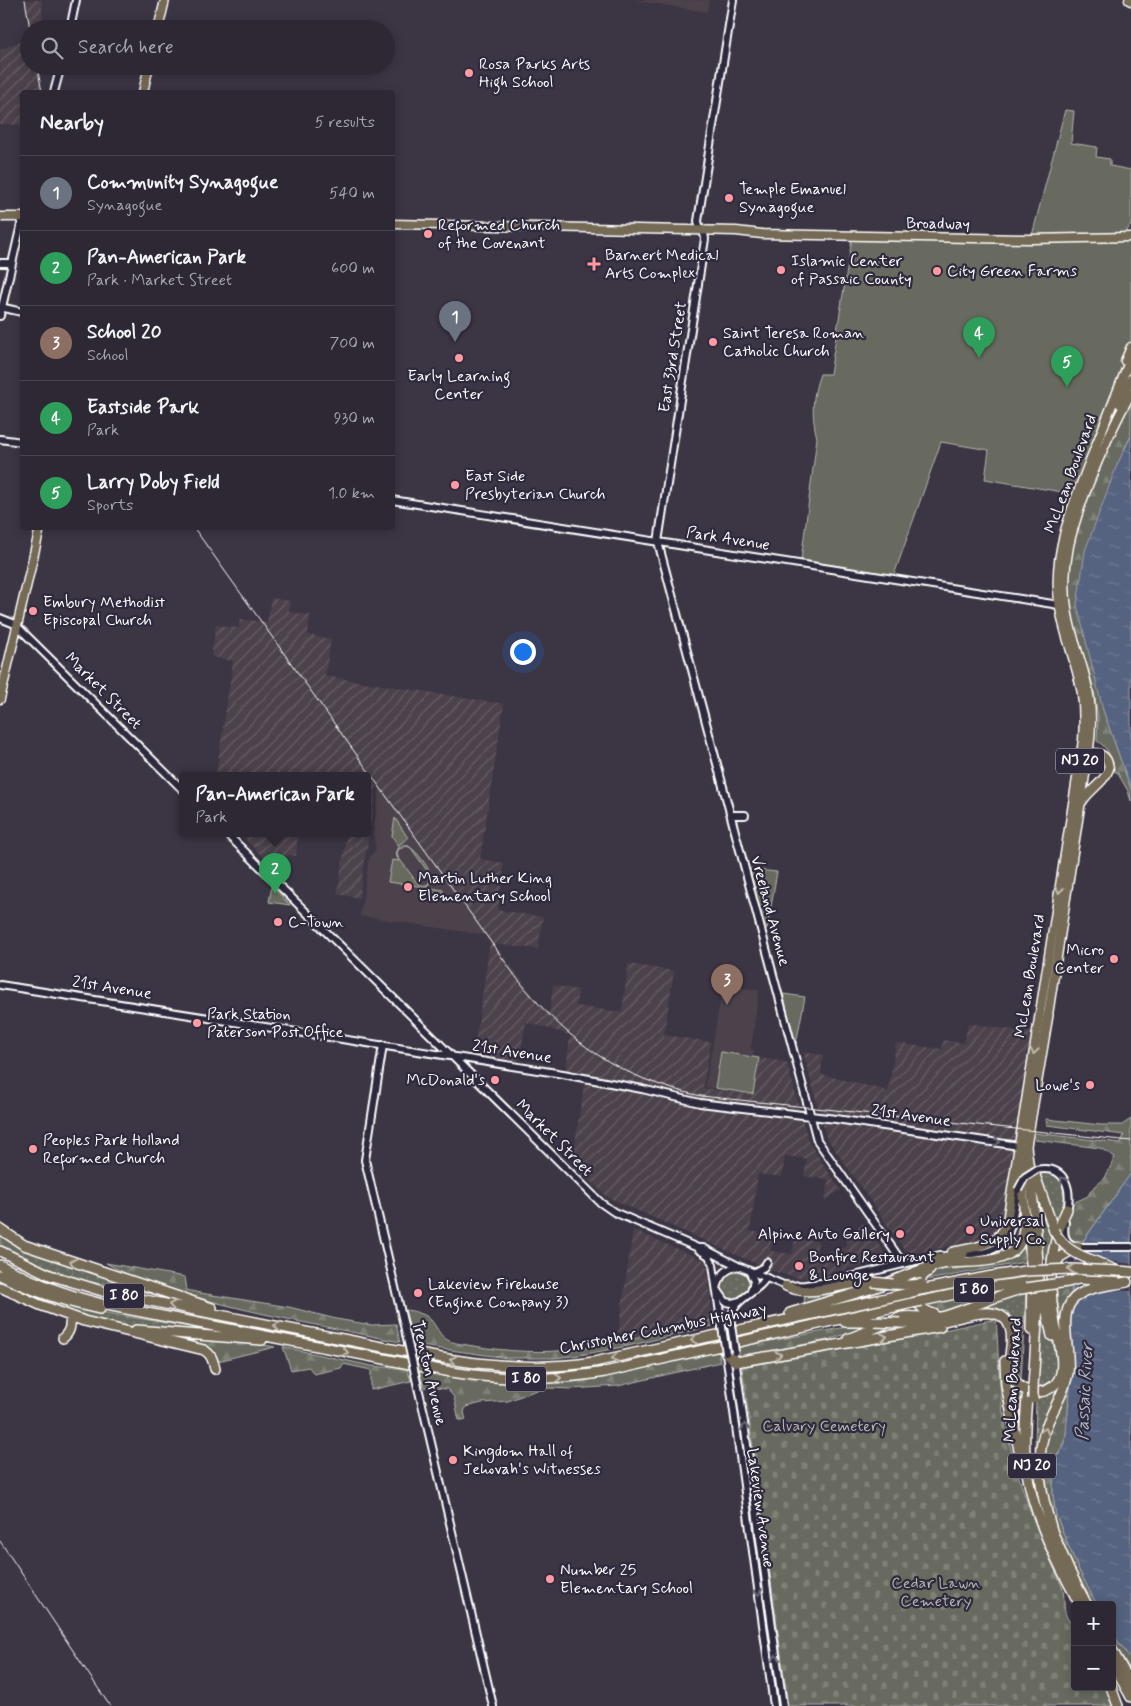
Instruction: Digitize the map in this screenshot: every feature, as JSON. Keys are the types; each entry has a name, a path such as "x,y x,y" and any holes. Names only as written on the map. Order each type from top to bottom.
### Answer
{"highway":[{"name":"McLean Boulevard","path":"1048,1015 1026,1146 1035,1217 1038,1264 1038,1306 1025,1434 1026,1460 1030,1489 1039,1516 1055,1556 1078,1601"},
{"path":"1028,1136 1034,1174 1054,1232 1064,1246 1072,1251 1118,1271"},
{"name":"McLean Boulevard","path":"1019,1146 1032,1268 1031,1386"},
{"path":"758,1326 768,1320 941,1264 1000,1258 1013,1252 1022,1236 1024,1220 1021,1175"},
{"path":"830,1322 938,1322 980,1313 999,1315 1007,1322 1011,1332 1010,1366 1012,1376 1017,1384 1026,1391 1044,1392 1058,1380 1062,1367 1050,1275 1056,1241 1067,1209"},
{"path":"0,1229 24,1245 254,1321"},
{"path":"1050,1275 1060,1257 1077,1247"},
{"name":"Christopher Columbus Highway","path":"0,1251 37,1270 75,1284 121,1295 462,1362 525,1367 594,1362 758,1326 921,1287 1025,1271 1072,1269 1131,1272"},
{"path":"862,1291 919,1265 963,1254"},
{"path":"941,1264 923,1274 917,1284 915,1294 921,1307 928,1313 948,1315"},
{"path":"1038,1264 1045,1309 1062,1367"},
{"name":"Christopher Columbus Highway","path":"0,1265 39,1284 78,1298 464,1374 506,1379 542,1379 605,1372 989,1287 1026,1285"},
{"path":"0,1275 31,1289 80,1305 212,1329 226,1327"},
{"path":"819,1348 909,1316 939,1317 948,1315 1026,1285 1068,1282 1079,1279 1129,1282"},
{"path":"786,1286 794,1289 808,1290 856,1282 872,1282 893,1284 910,1289"},
{"path":"1052,1530 1041,1488 1039,1472 1040,1454 1046,1429 1065,1386 1068,1371 1066,1323 1069,1306 1078,1295 1088,1290 1129,1282"},
{"path":"0,1287 70,1316 108,1328 204,1350 212,1359 215,1369"},
{"path":"1053,1303 1068,1358"},
{"path":"730,1353 736,1362 940,1327 990,1313"},
{"path":"63,1338 68,1333 70,1327 70,1316"},
{"path":"108,1328 298,1342"},
{"path":"1010,1346 1005,1363 1006,1385 1026,1483 1039,1516"},
{"name":"McLean Boulevard","path":"1030,1398 1032,1464 1039,1499 1069,1570 1086,1601"},
{"path":"1055,1556 1074,1601"},
{"path":"1116,1656 1131,1679"},
{"path":"1116,1657 1131,1684"},
{"path":"1116,1670 1131,1697"},
{"path":"1112,1691 1118,1706"}],"main road":[{"path":"72,20 76,0"},
{"path":"160,20 165,0"},
{"name":"East 33rd Street","path":"658,542 705,239 704,231 699,226 698,221 733,0"},
{"path":"55,90 59,75"},
{"path":"143,90 147,75"},
{"path":"0,217 20,218"},
{"name":"Broadway","path":"395,224 975,239 1130,236"},
{"path":"0,316 20,227"},
{"path":"0,263 12,264"},
{"path":"1,307 20,312"},
{"path":"1120,385 1124,364 1131,347"},
{"name":"McLean Boulevard","path":"1019,1146 1081,757 1084,724 1082,695 1063,628 1059,605 1058,562 1064,532 1131,357"},
{"path":"1107,439 1131,379"},
{"name":"McLean Boulevard","path":"1048,1015 1091,727 1090,698 1068,615 1065,566 1074,524 1107,439 1131,394"},
{"path":"0,438 20,442"},
{"name":"Park Avenue","path":"395,500 1059,605"},
{"path":"0,699 40,530"},
{"name":"Vreeland Avenue","path":"658,542 819,1144 900,1259 905,1263"},
{"name":"Market Street","path":"0,618 17,626 179,786"},
{"path":"1080,806 1088,794 1103,780 1109,769 1106,758 1102,754 1096,752 1088,753 1081,757"},
{"path":"731,815 745,816"},
{"name":"Market Street","path":"230,837 605,1206 698,1248 703,1248 751,1272 786,1286 804,1285 829,1282 947,1253 963,1254 990,1250 1005,1241 1012,1224 1018,1190 1025,1177 1036,1170 1051,1170 1062,1177 1069,1188 1067,1209"},
{"name":"21st Avenue","path":"0,984 610,1082 700,1104 811,1116 1019,1146"},
{"name":"Trenton Avenue","path":"382,1045 365,1160 493,1706"},
{"path":"947,1253 987,1244 997,1239 1002,1233 1006,1221 1019,1146"},
{"path":"1067,1209 1064,1237 1070,1245 1077,1247 1131,1247"},
{"path":"698,1248 710,1258 714,1277"},
{"name":"Lakeview Avenue","path":"720,1256 714,1277 722,1327 730,1353"},
{"path":"751,1292 754,1281 751,1272 764,1266 767,1262"},
{"path":"738,1266 724,1272 717,1289 726,1302 740,1301"},
{"name":"Lakeview Avenue","path":"766,1278 760,1286 740,1301 732,1312 730,1353 774,1706"},
{"name":"Lakeview Avenue","path":"736,1362 783,1706"}],"shaded area":[{"path":"26,0 42,0 43,20 29,20"},
{"path":"633,0 709,0 707,12"},
{"path":"20,41 20,75 39,75 42,90 20,90 20,125 0,124 0,50"},
{"path":"271,598 290,601 289,612 310,615 308,635 331,639 325,676 504,704 480,859 504,863 498,910 543,917 538,949 494,944 549,1016 553,985 578,990 576,1006 622,1012 628,964 674,971 664,1035 711,1042 703,1088 753,1094 759,1058 787,1062 809,1143 841,1190 825,1200 828,1180 804,1176 807,1159 785,1156 782,1177 758,1174 750,1231 773,1235 771,1251 792,1254 795,1238 818,1241 816,1254 846,1247 847,1236 864,1223 889,1259 811,1278 796,1278 770,1270 607,1197 572,1162 585,1078 565,1075 570,1035 526,1022 518,1067 473,1059 490,942 377,784 371,822 371,772 216,772 233,661 211,657 216,625 239,628 240,619 267,622"},
{"name":"Martin Luther King Elementary School","path":"380,787 485,935 360,916 369,858 376,849 373,834"},
{"path":"243,837 298,837 296,856 287,855 284,878"},
{"path":"346,837 369,837 359,898 337,894"},
{"path":"723,985 759,990 751,1049 754,1050 753,1056 759,1058 753,1094 705,1087"},
{"path":"968,1023 1032,1033 1001,1232 979,1246 961,1247 955,1245 908,1255 826,1137 803,1052 823,1055 821,1074 888,1091 896,1043 942,1049 943,1040 964,1043"},
{"path":"633,1230 706,1261 713,1319 617,1342"}],"green space":[{"path":"1065,110 1074,111 1071,143 1097,147 1096,157 1110,159 1110,166 1131,170 1131,226 1126,233 1128,242 1131,244 1131,342 1074,490 1068,493 985,479 989,450 941,442 894,575 801,560 817,438 813,413 815,390 820,374 830,374 852,239 1030,243"},
{"path":"1131,401 1131,436 1125,447 1103,710 1131,789 1131,801 1128,791 1117,772 1110,771 1110,758 1107,750 1097,741 1098,718 1093,685 1071,614 1069,581 1071,552 1088,492 1115,426"},
{"path":"395,818 408,838 398,845 392,836"},
{"path":"404,844 413,849 422,860 429,871 432,881 426,887 443,890 442,900 424,897 425,887 388,882 392,860 399,861 396,853 401,845","holes":["407,846 411,848 430,875 430,881 426,885 418,884 398,857 399,849"]},
{"path":"749,869 777,872 767,929 765,929"},
{"path":"272,886 290,905 269,902"},
{"path":"783,994 805,997 796,1044"},
{"path":"721,1052 759,1058 753,1094 715,1088"},
{"path":"1046,1119 1101,1125 1122,1125 1131,1119 1131,1173 1083,1241 1073,1240 1067,1236 1066,1226 1073,1203 1088,1196 1091,1190 1105,1178 1115,1157 1100,1148 1035,1140 1034,1133 1121,1143 1124,1135 1047,1125"},
{"path":"1044,1171 1057,1175 1064,1189 1063,1208 1056,1229 1035,1172"},
{"path":"1035,1190 1053,1238 1049,1259 1042,1260"},
{"path":"0,1233 177,1299 81,1280 44,1267 0,1245"},
{"path":"1024,1247 1025,1262 922,1281 928,1272 941,1267 1009,1258"},
{"path":"106,1263 185,1277 187,1290 200,1293 289,1307 336,1319 372,1325 396,1324 400,1342 274,1316 199,1298 140,1279"},
{"path":"736,1270 752,1278 749,1290 731,1300 724,1294 722,1280 726,1272"},
{"path":"0,1276 83,1309 209,1330 131,1326 93,1319 67,1311 5,1285 0,1282"},
{"path":"865,1283 822,1299 804,1303 805,1292"},
{"path":"1072,1285 1071,1294 1066,1302 1062,1322 1054,1287"},
{"path":"1005,1288 1005,1290 949,1312 934,1313 922,1306"},
{"path":"1026,1290 1021,1380 1013,1365 1017,1333 1008,1312 994,1307 977,1307"},
{"path":"1043,1309 1051,1334 1057,1364 1054,1378 1051,1382 1037,1387"},
{"path":"405,1310 418,1312 427,1317 433,1322 442,1336 450,1341 512,1351 569,1350 606,1345 714,1319 716,1325 628,1346 580,1355 554,1358 507,1358 414,1345"},
{"name":"Cedar Lawn Cemetery","path":"996,1319 1003,1410 1015,1465 1029,1506 1062,1586 1065,1613 1071,1623 1071,1691 1108,1691 1114,1706 788,1706 742,1367 902,1339"},
{"path":"872,1326 827,1340 740,1357 738,1347 846,1327"},
{"path":"173,1334 233,1339 275,1347 218,1361 204,1346 173,1338"},
{"path":"283,1347 372,1366 407,1369 411,1381 371,1390 371,1370 343,1364 341,1368 314,1374 309,1367 291,1370"},
{"path":"719,1351 720,1362 618,1386 571,1389 548,1388 508,1401 482,1403 466,1407 464,1412 466,1420 459,1420 454,1397 447,1389 424,1387 419,1370 476,1380 509,1383 563,1382 616,1374"},
{"path":"1064,1378 1046,1416 1035,1449 1036,1395"},
{"path":"1008,1379 1021,1390 1019,1430"},
{"path":"1069,1389 1066,1435 1054,1459 1053,1494 1056,1515 1077,1566 1095,1601 1090,1601 1077,1578 1049,1516 1042,1485 1045,1436 1064,1395"},
{"path":"1116,1638 1131,1659 1131,1671 1116,1647"}],"water":[{"path":"1131,436 1131,789 1103,710 1077,605 1085,551 1117,465"},
{"name":"Passaic River","path":"1131,1173 1131,1659 1116,1638 1116,1601 1095,1601 1077,1566 1056,1515 1053,1494 1054,1459 1060,1453 1065,1443 1072,1370 1070,1318 1076,1260 1082,1243"}],"pier":[{"path":"1098,1259 1131,1264 1131,1291 1098,1290 1069,1301 1088,1287 1070,1287 1073,1262"}],"railway":[{"path":"25,0 28,20"},
{"path":"39,75 42,90"},
{"path":"195,530 369,772"},
{"path":"371,775 516,977 535,1000 576,1039 620,1068 672,1089 701,1096 1131,1141"},
{"path":"0,1541 110,1706"}],"place":[{"name":"Rosa Parks Arts High School","path":"469,73"},
{"name":"Temple Emanuel Synagogue","path":"729,198"},
{"name":"Reformed Church of the Covenant","path":"428,234"},
{"name":"Barnert Medical Arts Complex","path":"594,264"},
{"name":"Islamic Center of Passaic County","path":"781,270"},
{"name":"City Green Farms","path":"937,271"},
{"name":"Community Synagogue","path":"455,342"},
{"name":"Saint Teresa Roman Catholic Church","path":"713,342"},
{"name":"Early Learning Center","path":"459,358"},
{"name":"Eastside Park","path":"979,358"},
{"name":"Larry Doby Field","path":"1067,387"},
{"name":"East Side Presbyterian Church","path":"455,485"},
{"name":"Embury Methodist Episcopal Church","path":"33,611"},
{"name":"Martin Luther King Elementary School","path":"408,887"},
{"name":"Pan-American Park","path":"275,894"},
{"name":"C-Town","path":"278,922"},
{"name":"Micro Center","path":"1114,959"},
{"name":"School 20","path":"727,1005"},
{"name":"Park Station Paterson Post Office","path":"197,1023"},
{"name":"McDonald's","path":"495,1080"},
{"name":"Lowe's","path":"1090,1085"},
{"name":"Peoples Park Holland Reformed Church","path":"33,1149"},
{"name":"Universal Supply Co.","path":"970,1230"},
{"name":"Alpine Auto Gallery","path":"900,1234"},
{"name":"Bonfire Restaurant & Lounge","path":"799,1266"},
{"name":"Lakeview Firehouse (Engine Company 3)","path":"418,1293"},
{"name":"Kingdom Hall of Jehovah's Witnesses","path":"453,1460"},
{"name":"Number 25 Elementary School","path":"550,1579"}],"park label":[{"name":"Calvary Cemetery","path":"824,1426"}]}
